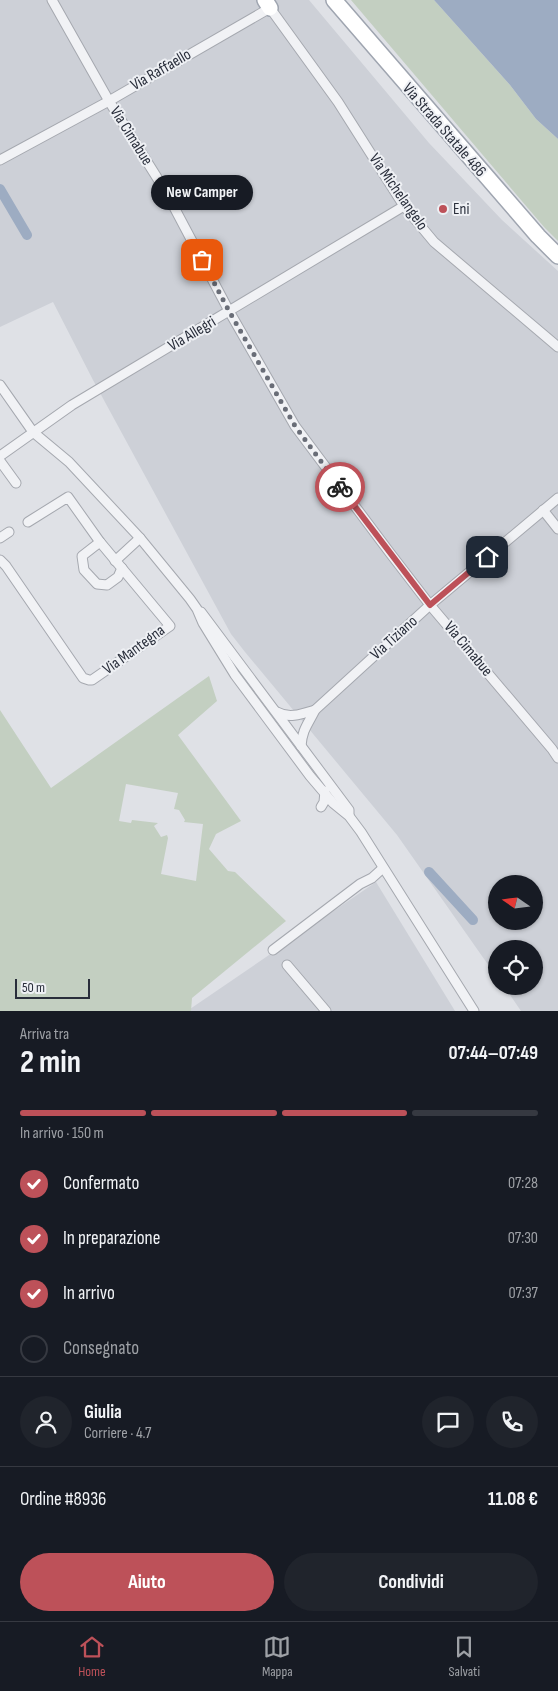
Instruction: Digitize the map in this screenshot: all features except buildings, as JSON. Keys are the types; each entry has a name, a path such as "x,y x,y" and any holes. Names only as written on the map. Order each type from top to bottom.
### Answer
{"main road":[{"path":"324,0 366,38"},
{"name":"Via Strada Statale 486","path":"334,0 538,236 558,256"}],"street":[{"name":"Via Cimabue","path":"52,0 109,100 166,192 229,311 295,426 323,466 430,605 558,758"},
{"name":"Via Raffaello","path":"0,160 109,100 268,2"},
{"name":"Via Michelangelo","path":"268,2 338,102 404,206 434,242 558,347"},
{"name":"Via Allegri","path":"0,456 72,405 404,206"},
{"path":"0,386 33,432 69,462 140,538 197,609 205,615 349,810 349,816"},
{"path":"0,460 16,483"},
{"path":"28,522 68,497 100,542 122,568 118,577 107,585 97,584 84,570 82,556 100,542"},
{"name":"Via Tiziano","path":"315,710 430,605 558,498"},
{"path":"543,510 558,529"},
{"path":"0,538 9,532"},
{"path":"116,560 140,538"},
{"name":"Via Mantegna","path":"0,560 83,678 88,680 92,680 170,626 122,568"},
{"path":"197,609 203,623 235,675 325,793 349,816 474,1011"},
{"path":"276,712 283,716 290,716 315,710"},
{"path":"300,746 305,725 315,710"},
{"path":"324,777 325,793 324,802 321,807 327,805 338,807"},
{"path":"273,950 383,868"},
{"path":"287,965 326,1011"}],"shaded area":[{"path":"0,0 309,0 429,143 502,220 558,271 558,1011 521,1011 510,995 543,995 543,940 488,940 488,965 397,835 231,634 93,380 53,302 0,327"},
{"path":"376,882 455,1011 191,1011 190,1009"}],"green space":[{"path":"351,0 434,0 510,85 536,119 558,139 558,241 544,227"},
{"path":"209,676 217,701 178,735 241,821 216,834 209,849 228,871 235,872 286,921 192,998 191,1011 0,1011 0,710 51,788","holes":["126,784 178,793 174,809 179,810 185,820 184,822 203,824 196,881 161,874 168,838 167,835 161,837 154,826 158,823 132,820 131,823 119,821"]}],"water":[{"path":"434,0 558,0 558,139 536,119 510,85"}],"waterway":[{"path":"0,189 27,235"},
{"path":"429,872 473,920"}],"way so far":[{"path":"202,260 295,426 340,487"}],"place":[{"name":"Eni","path":"443,209"},
{"name":"New Camper","path":"202,260"}],"route":[{"path":"340,487 430,605 487,557"}]}
